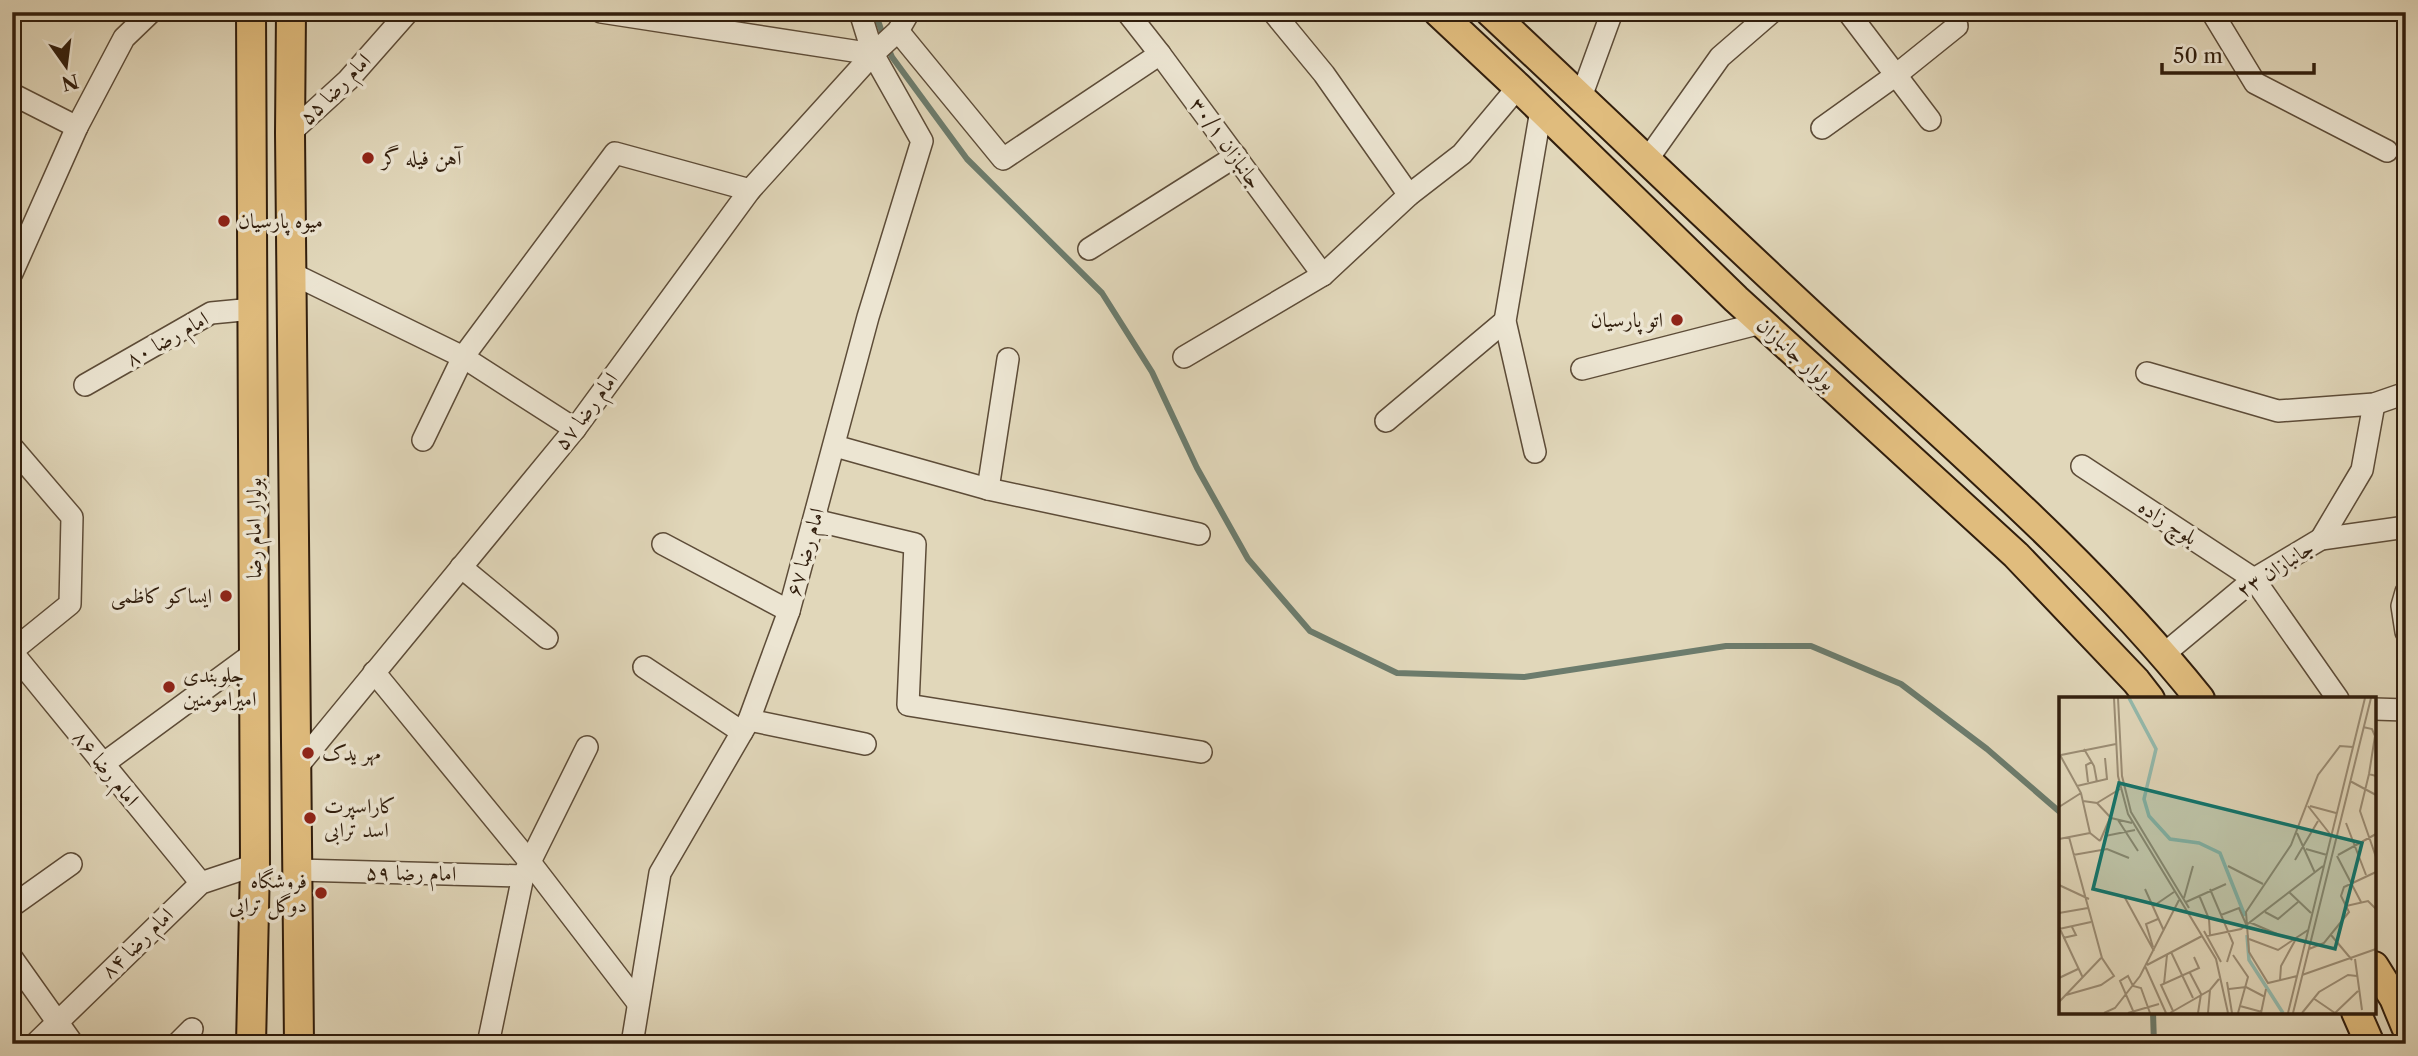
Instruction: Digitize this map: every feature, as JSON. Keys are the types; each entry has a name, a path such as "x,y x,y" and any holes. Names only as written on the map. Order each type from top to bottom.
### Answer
{"main road":[{"name":"بولوار امام رضا","path":"251,12 255,865 251,1044"},
{"name":"بولوار امام رضا","path":"291,12 299,1044"},
{"name":"بولوار جانبازان","path":"1438,12 1735,299 2016,555 2148,697"},
{"name":"بولوار جانبازان","path":"1490,12 1761,269 2037,522 2164,654 2198,697"},
{"path":"1735,299 1761,269"},
{"path":"2376,968 2400,993 2406,1027"},
{"path":"2357,1014 2370,1044"}],"street":[{"path":"14,266 78,127 124,38 151,12"},
{"path":"389,34 395,12"},
{"name":"امام رضا ۵۵","path":"290,133 348,80 408,12"},
{"path":"601,12 873,54"},
{"name":"امام رضا ۶۷","path":"632,1044 660,873 746,726 789,611 868,317 922,141 873,54 860,12"},
{"name":"امام رضا ۵۷","path":"297,766 575,429 750,190 873,54 898,31 909,12"},
{"name":"جانبازان ۳۰/۱","path":"1126,12 1323,275"},
{"path":"1273,12 1324,74 1409,194"},
{"path":"1581,97 1612,12"},
{"path":"1647,160 1720,57 1772,12"},
{"path":"1848,12 1930,120"},
{"path":"2212,12 2255,83 2387,151"},
{"path":"1822,128 1896,75 1957,26"},
{"path":"898,31 1003,159 1160,54"},
{"path":"1184,357 1323,275 1409,194 1462,154 1518,87"},
{"path":"12,94 78,127"},
{"path":"1535,452 1505,321 1542,110"},
{"path":"423,440 463,357 615,153 750,190"},
{"path":"1089,250 1236,156"},
{"path":"293,274 463,357 575,429"},
{"name":"امام رضا ۸۰","path":"85,385 211,313 253,309"},
{"path":"1386,421 1505,321"},
{"path":"1582,369 1762,323"},
{"path":"988,489 1008,359"},
{"path":"2147,373 2278,411 2374,404 2406,393"},
{"path":"2321,539 2362,470 2374,404"},
{"path":"835,446 988,489 1199,534"},
{"path":"12,447 72,517 70,604 12,651"},
{"name":"بلوچ زاده","path":"2082,466 2254,579"},
{"path":"814,520 915,544 908,705 1201,752"},
{"name":"جانبازان ۲۳","path":"2164,654 2254,579 2321,539 2406,527"},
{"path":"663,544 789,611"},
{"path":"461,567 547,638"},
{"path":"2254,579 2337,697"},
{"path":"2406,592 2402,606 2406,632"},
{"name":"امام رضا ۸۶","path":"12,651 201,883"},
{"path":"103,764 254,653"},
{"path":"644,667 746,726 865,744"},
{"path":"374,672 526,869 638,1003"},
{"path":"2376,709 2406,710"},
{"path":"488,1044 526,869 587,747"},
{"path":"12,906 71,864"},
{"name":"امام رضا ۸۴","path":"35,1044 201,883 255,865"},
{"name":"امام رضا ۵۹","path":"298,870 526,869"},
{"path":"12,958 73,1044"}],"waterway":[{"path":"875,12 884,38"},
{"path":"888,48 967,159 1102,293 1152,372 1197,468 1248,559 1310,631 1397,673 1524,677 1726,646 1811,646 1901,684 1987,749 2059,811"},
{"path":"2153,1014 2154,1044"}],"place":[{"name":"آهن فیله گر","path":"368,158"},
{"name":"میوه پارسیان","path":"224,221"},
{"name":"اتو پارسیان","path":"1677,320"},
{"name":"ایساکو کاظمی","path":"226,596"},
{"name":"جلوبندی امیرامومنین","path":"169,687"},
{"name":"مهر یدک","path":"308,753"},
{"name":"کاراسپرت اسد ترابی","path":"310,818"},
{"name":"فروشگاه دوگل ترابی","path":"321,893"}]}
